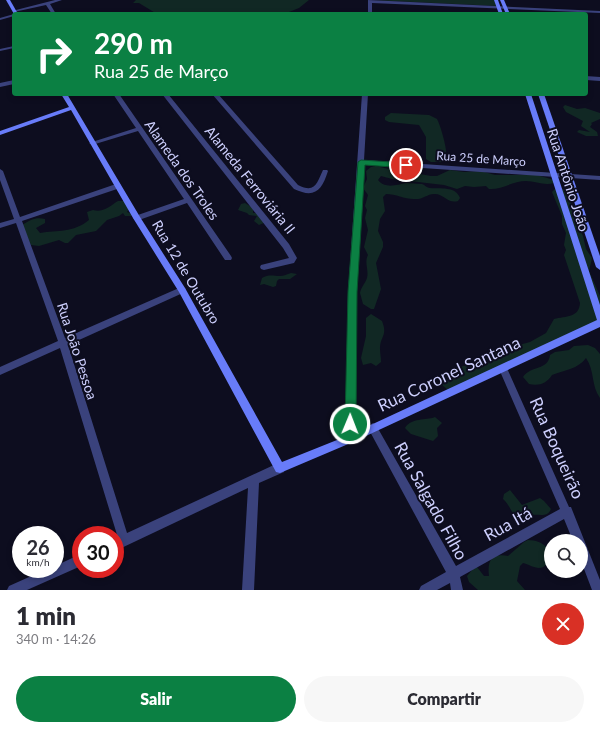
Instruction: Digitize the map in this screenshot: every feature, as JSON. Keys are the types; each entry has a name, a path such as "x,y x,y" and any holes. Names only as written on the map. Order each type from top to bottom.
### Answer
{"main road":[{"path":"8,0 14,12"},
{"path":"496,0 500,12"},
{"path":"502,0 507,12"},
{"name":"Rua 12 de Outubro","path":"65,96 137,218 182,290 280,468"},
{"name":"Rua Antônio João","path":"528,96 600,318"},
{"name":"Rua Antônio João","path":"541,96 570,176 600,267"},
{"path":"530,102 544,103"},
{"path":"0,133 72,108"},
{"name":"Rua Coronel Santana","path":"280,468 350,439 600,323"}],"street":[{"path":"22,12 60,0"},
{"path":"370,12 370,1 600,12"},
{"path":"48,4 53,12"},
{"path":"0,19 12,15"},
{"path":"0,50 12,47"},
{"path":"588,78 600,79"},
{"path":"0,85 12,82"},
{"name":"Alameda dos Troles","path":"117,96 228,258"},
{"name":"Alameda Ferroviária II","path":"167,96 286,246 293,258 291,261 264,267"},
{"path":"216,96 296,187 302,189 316,189 325,171"},
{"path":"350,439 352,292 365,96"},
{"path":"92,143 139,129"},
{"name":"Rua 25 de Março","path":"361,162 600,178"},
{"name":"Rua João Pessoa","path":"0,171 63,343 115,526"},
{"path":"0,226 118,186"},
{"path":"137,218 187,200"},
{"path":"0,371 182,290"},
{"name":"Rua Boqueirão","path":"503,369 576,534"},
{"name":"Rua Salgado Filho","path":"373,428 454,574 457,590"},
{"name":"Rua Coronel Santana","path":"124,541 280,468"},
{"path":"248,590 254,480"},
{"name":"Rua Itá","path":"425,590 567,511"},
{"path":"13,590 72,564"},
{"path":"588,565 598,590"}],"green space":[{"path":"136,0 309,0 299,8 289,12 154,12 139,3 133,3"},
{"path":"372,0 495,0 497,6"},
{"path":"565,105 577,109 585,108 600,113 600,119 591,123 592,124 590,127 597,132 598,136 586,136 577,132 579,130 590,132 581,126 583,121 566,112 563,107"},
{"path":"391,113 429,115 437,119 443,136 446,153 449,156 447,162 431,162 426,159 426,137 419,125 389,122 385,120 385,117"},
{"path":"376,166 410,174 431,176 437,176 450,170 464,172 481,171 495,175 537,175 554,180 554,183 547,184 521,181 494,189 489,189 486,186 465,186 457,189 444,185 392,179 381,176 378,180 384,185 391,186 406,183 422,184 429,188 443,188 451,190 458,194 460,198 455,202 438,194 430,194 423,198 417,199 390,194 386,194 383,197 385,211 380,219 378,231 383,242 383,247 376,263 381,289 374,309 371,309 363,304 360,293 367,278 366,261 368,255 364,247 368,230 365,218 367,210 365,206 368,195 363,188 367,179 366,171 371,167"},
{"path":"555,189 565,190 572,197 570,200 575,219 583,236 586,249 592,258 589,271 600,296 600,322 474,380 448,390 442,385 458,368 476,361 480,356 530,342 546,333 554,319 571,316 579,308 580,303 564,255 566,250 564,245 566,233 562,224 562,216 552,192"},
{"path":"118,201 125,201 129,209 127,212 132,214 131,216 125,216 123,213 107,220 96,231 76,235 68,243 59,240 39,246 31,245 22,225 33,219 42,218 45,219 45,223 36,228 40,233 71,229 89,220 87,212 93,210 103,210"},
{"path":"245,203 253,208 253,213 256,213 266,222 259,225 254,221 257,216 249,215 238,210 241,204"},
{"path":"291,273 297,274 290,279 279,279 276,286 273,287 264,284 260,285 262,278 264,277 281,276"},
{"path":"371,314 382,321 384,326 384,333 380,345 381,362 376,366 371,363 363,365 361,358 366,336 366,318"},
{"path":"588,345 595,348 600,354 600,398 595,389 591,368 586,358 579,365 571,369 552,375 542,384 529,384 523,377 526,373 546,364 550,355 555,352 569,350 574,346"},
{"path":"435,417 442,423 437,428 438,436 433,441 411,434 405,428 411,422"},
{"path":"510,490 522,505 540,498 551,509 545,515 532,515 528,522 523,522 516,517 503,499 504,494"},
{"path":"528,540 537,541 544,545 544,567 537,568 523,563 520,566 517,581 525,590 478,590 469,582 467,576 473,569 477,567 484,576 489,576 490,562 494,557 503,555 508,556"}],"route":[{"path":"350,424 352,292 361,162 406,165"}]}
